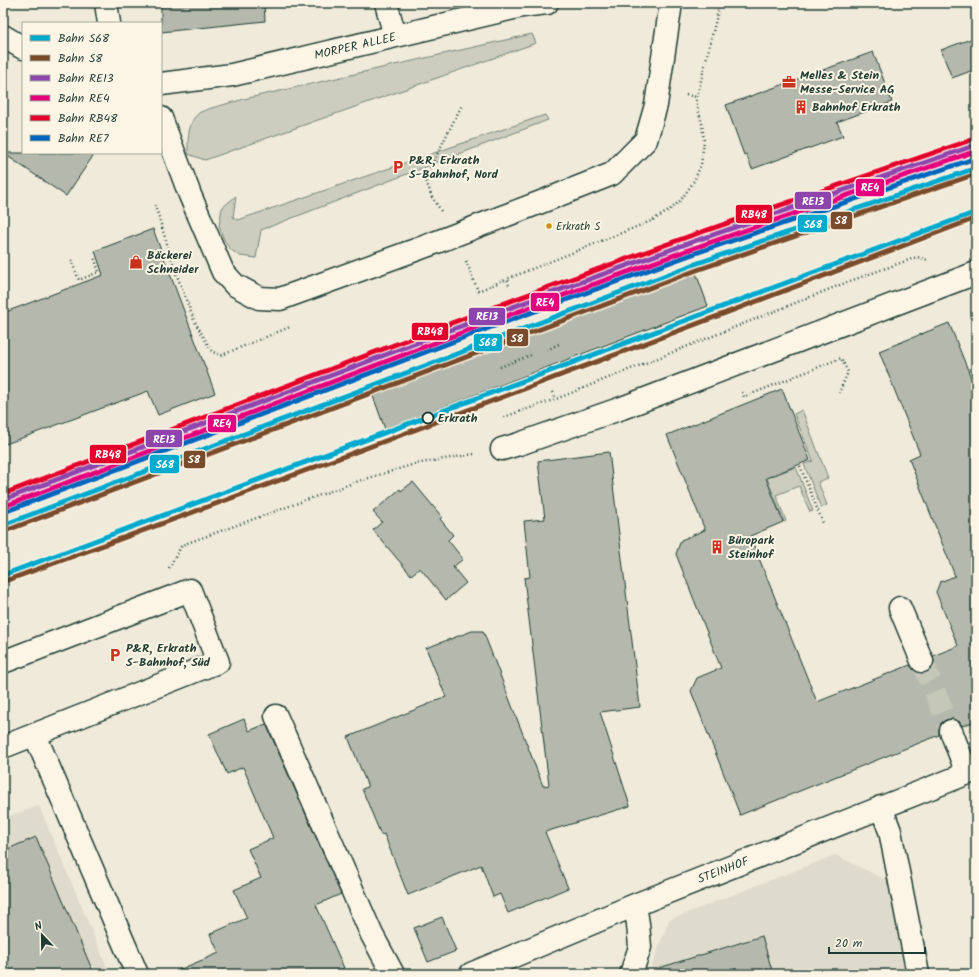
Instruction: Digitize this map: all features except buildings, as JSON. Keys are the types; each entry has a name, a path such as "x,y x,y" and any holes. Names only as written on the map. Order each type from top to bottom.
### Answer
{"street":[{"path":"106,3 109,22"},
{"path":"386,3 395,36"},
{"name":"MORPER ALLEE","path":"162,84 232,75 522,6 547,3"},
{"path":"162,121 190,195 224,272 235,285 259,298 280,299 612,174 646,140 656,105 671,3"},
{"path":"3,36 22,47"},
{"path":"502,449 622,408 969,276"},
{"path":"3,662 190,590 218,662 3,747"},
{"path":"900,608 922,661"},
{"path":"276,716 372,935 393,974"},
{"path":"951,731 971,772"},
{"path":"35,735 137,974"},
{"name":"STEINHOF","path":"471,974 635,905 971,772"},
{"path":"881,807 890,830 918,974"},
{"path":"631,974 640,947 635,905"}],"path":[{"path":"470,272 478,291 651,221 667,212 681,200 694,181 701,165 704,153 702,124 696,101 720,3"},
{"path":"456,234 432,197 425,178 462,105"},
{"path":"70,260 78,280 99,272 94,257"},
{"path":"510,415 556,399 850,281 917,257 940,264 961,274 969,276"},
{"path":"507,279 510,285"},
{"path":"547,350 559,344"},
{"path":"500,367 531,355"},
{"path":"553,392 556,399"},
{"path":"147,606 182,545 356,482 415,464 502,449"},
{"path":"800,466 822,523"}],"shaded area":[{"path":"532,34 536,43 205,160 188,154 189,132 192,121 199,113 207,110 244,99"},
{"path":"545,115 548,120 261,230 256,258 240,256 230,249 224,240 219,226 222,208 236,196 233,217 238,220"},
{"path":"802,410 828,478 818,482 827,505 821,508 804,464 813,461 794,414"},
{"path":"796,467 813,511 810,512 799,486 776,495 786,521 784,522 767,478"},
{"path":"39,806 110,974 3,974 3,818"},
{"path":"835,855 911,892 929,974 649,974 669,920"}],"tunnel":[{"path":"922,661 951,731"}],"rail line":[{"name":"RB48","path":"3,494 483,311 687,237 974,139"},
{"name":"RE13","path":"3,500 485,317 689,243 976,145"},
{"name":"RE4","path":"5,506 487,323 691,249 976,151"},
{"name":"RE7","path":"7,511 489,328 693,254 976,158"},
{"name":"S68","path":"3,525 695,264 976,168"},
{"name":"S8","path":"5,531 697,270 976,174"},
{"name":"S68","path":"3,575 247,486 976,212"},
{"name":"S8","path":"5,581 248,492 976,218"}],"place":[{"name":"Melles & Stein Messe-Service AG","path":"789,82"},
{"name":"Bahnhof Erkrath","path":"801,107"},
{"name":"P&R, Erkrath S-Bahnhof, Nord","path":"398,167"},
{"name":"Erkrath S","path":"549,226"},
{"name":"Bäckerei Schneider","path":"136,262"},
{"name":"Erkrath","path":"428,418"},
{"name":"Büropark Steinhof","path":"717,547"},
{"name":"P&R, Erkrath S-Bahnhof, Süd","path":"115,655"}]}
